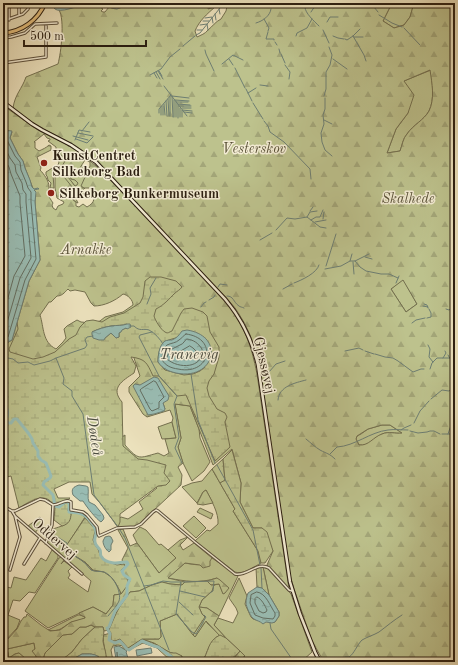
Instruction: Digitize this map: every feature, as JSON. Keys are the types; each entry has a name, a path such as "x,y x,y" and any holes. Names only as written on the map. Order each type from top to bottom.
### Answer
{"main road":[{"path":"3,33 16,30 29,24 39,14 45,3"}],"street":[{"path":"9,20 10,3"},
{"path":"19,3 19,15"},
{"path":"3,21 23,14 28,9 29,4"},
{"path":"3,38 11,37 24,32 35,24 57,23"},
{"path":"3,63 46,57 46,26"},
{"name":"Gjessøvej","path":"3,102 32,124 71,145 96,162 225,299 242,322 251,340 258,365 292,591 320,662"},
{"path":"12,511 16,511 40,499 48,501 53,505"},
{"path":"53,505 65,500 70,501 72,504 71,510 83,512 87,515 97,528 99,536 117,528 135,527 141,524 156,510 235,574 241,574 257,567 265,566 269,568 289,590 292,591"},
{"path":"46,543 52,525 53,505"},
{"path":"3,506 12,511 15,516 20,537 10,570"},
{"name":"Oddervej","path":"15,516 82,574"},
{"path":"24,564 40,538"}],"green space":[{"name":"Vesterskov","path":"95,3 97,5 99,3 100,7 103,9 101,11 105,12 109,7 117,9 128,3 209,3 208,9 215,7 199,24 195,31 197,37 206,32 221,19 227,6 221,3 392,3 383,21 394,28 404,25 410,17 414,3 455,3 455,662 324,662 312,641 290,575 257,355 250,334 242,319 235,307 90,156 76,146 36,125 13,108 15,99 26,77 58,64 62,29 62,21 59,10 82,4","holes":["430,70 432,101 429,111 406,136 400,151 387,153 396,129 408,113 414,95 404,81","403,280 417,304 406,312 391,289","382,425 390,425 402,433 385,433 379,435 366,444 359,445 356,439 357,436 368,429"]},
{"path":"392,3 414,3 410,17 404,25 394,28 383,21"},
{"path":"431,70 433,96 429,111 406,136 400,151 387,153 396,129 408,113 404,81"},
{"name":"Arnakke","path":"8,109 38,130 80,153 101,170 227,303 238,320 250,345 257,374 289,589 267,565 273,551 262,528 253,528 240,502 241,483 232,449 213,465 190,406 175,404 181,438 178,447 183,463 178,467 182,475 181,485 134,527 118,527 114,522 121,517 128,519 143,509 139,502 157,488 145,478 117,440 125,435 125,445 133,454 143,457 158,453 164,456 169,453 165,439 176,438 172,422 173,418 170,410 147,417 143,414 129,392 129,387 140,376 131,349 26,382 3,345 12,340 29,281 40,260 35,191 23,161 10,138 12,132 3,130 3,112","holes":["44,134 50,139 48,141 56,147 55,152 65,157 65,161 61,168 75,186 78,183 71,179 70,176 76,174 85,160 90,162 90,166 81,186 84,188 94,188 93,201 87,207 83,204 79,207 76,206 76,202 72,199 73,188 58,171 55,173 55,188 57,198 64,202 58,206 56,210 53,208 53,203 48,194 48,182 40,170 41,168 37,157 51,150 51,146 49,145 39,151 35,148 34,142","68,289 70,291 75,290 85,292 94,306 109,303 123,294 130,298 133,305 123,312 105,317 100,321 92,323 77,320 64,329 66,338 56,349 51,346 44,334 40,315 49,302 57,296 62,295","135,384 139,385 163,403 165,409"]},
{"path":"57,151 65,157 65,162 61,166 75,186 70,176 76,174 80,165 83,166 84,170 88,170 82,188 85,188 82,191 84,194 80,197 78,195 75,197 78,203 74,201 71,192 58,171 56,171 59,159 54,152"},
{"path":"54,167 56,168 53,175 54,188 50,188 51,183 48,180 46,172"},
{"path":"150,277 161,277 176,281 182,287 164,304 156,309 154,316 163,331 168,333 172,331 184,309 192,308 203,312 207,316 210,332 219,347 219,357 214,374 209,381 207,388 209,396 217,409 225,413 227,417 225,422 230,447 215,461 186,395 177,396 159,376 153,376 143,360 131,357 136,366 134,373 125,379 117,389 117,393 122,402 123,446 138,459 166,465 164,473 170,481 166,485 158,486 120,514 120,522 118,527 92,494 90,482 69,482 54,489 58,498 70,498 61,506 69,503 68,511 71,513 71,518 62,526 54,520 55,507 45,498 34,500 19,508 11,476 3,478 3,345 12,340 17,322 18,329 9,349 10,352 33,359 55,352 69,339 76,335 80,327 86,321 93,320 102,322 110,317 124,313 140,303 143,297 145,281","holes":["127,324 126,328 119,332 119,337 116,338 111,333 105,338 92,332 106,327","178,337 205,367 200,371 193,374 184,375 165,370 158,362 161,346 168,340"]},
{"path":"403,279 417,304 406,312 391,289"},
{"path":"175,404 190,406 199,429 200,438 210,462 204,471 192,481 183,463 178,447 181,438"},
{"path":"172,422 176,438 162,439 158,427"},
{"path":"382,425 390,425 402,433 385,433 369,443 359,445 356,439 357,436 368,429"},
{"path":"232,450 241,483 240,502 253,528 262,528 267,532 273,551 265,563 261,563 258,551 233,511 235,509 220,483 225,480 223,459"},
{"path":"223,459 225,481 220,483 212,469"},
{"path":"212,469 235,509 233,511 258,551 261,563 244,572 235,572 195,541 207,530 210,531 218,524 217,515 206,490 203,492 197,503 182,487 202,481"},
{"path":"206,490 213,503 203,505 197,504 203,492"},
{"path":"200,508 213,514 211,519 197,512"},
{"path":"71,513 79,513 85,517 64,550 83,561 92,570 107,573 117,584 121,594 114,595 113,605 106,614 93,607 48,628 25,611 59,558 61,557 64,560 61,564 64,561 72,567 68,571 70,575 68,578 88,592 91,581 47,543 49,531 66,524 69,521"},
{"path":"194,516 206,528 196,538 183,526"},
{"path":"40,517 43,522 35,533 28,526"},
{"path":"85,518 95,529 93,540 102,558 117,565 124,564 125,566 121,570 128,581 127,586 121,594 111,577 104,572 93,570 85,562 64,549"},
{"path":"140,527 146,530 159,545 161,544 176,558 159,573 137,543 133,535"},
{"path":"123,529 130,546 137,543 159,573 176,558 168,550 180,540 188,537 180,545 183,550 194,543 212,558 210,561 210,566 203,568 200,565 185,563 168,578 185,582 182,585 162,582 139,591 130,592 119,608 109,630 104,631 103,627 95,627 91,625 80,627 72,634 63,635 45,653 42,662 37,662 36,656 32,651 35,649 34,643 7,649 10,662 5,662 5,648 7,640 17,629 27,614 50,631 60,630 71,622 85,618 79,613 93,607 106,614 113,605 114,595 121,594 130,581 122,572 125,566 122,560 128,548 118,530"},
{"path":"52,550 58,555 58,558 35,593 29,592 20,601 13,600 8,615 3,613 3,586 11,588 14,577 26,580 41,558 46,561"},
{"path":"212,558 238,576 219,616 207,608 199,607 202,600 212,591 214,585 219,584 223,593 225,593 217,578 210,580 186,581 167,578 185,563 196,565 203,564"},
{"path":"263,567 268,569 291,594 312,652 301,662 236,662 245,656 214,625 218,618 233,623 238,613 229,598 239,578 247,596 245,604 251,617 260,621 275,622 279,616 279,612 269,595"},
{"path":"263,567 269,595 262,588 257,587 256,568"},
{"path":"217,578 229,588 223,594 219,584 211,585 207,581"},
{"path":"207,581 211,585 214,585 212,591 202,600 199,607 205,617 193,635 177,614 160,621 161,637 159,639 142,639 128,648 120,639 115,641 111,640 111,633 109,630 119,608 130,592 139,591 162,582 182,585 185,582"},
{"path":"199,607 207,608 219,616 214,625 226,638 220,636 206,621 195,637 193,635 204,617"},
{"path":"3,613 20,620 17,628 6,640 3,652"},
{"path":"177,614 195,637 206,620 207,623 220,635 211,643 202,662 180,662 182,656 169,652 154,643 142,639 159,639 161,637 160,621"},
{"path":"78,615 85,618 72,622 56,631 48,630"},
{"path":"91,625 95,627 82,639 72,652 61,661 52,660 49,662 42,662 45,653 63,635 72,634 80,627"},
{"path":"95,627 103,627 104,629 103,641 106,652 105,662 100,662 100,658 97,656 82,654 68,662 59,662 72,652 82,639"},
{"path":"111,633 109,640 115,641 120,639 128,648 142,639 182,656 180,662 172,662 157,648 143,643 131,649 123,649 123,646 118,645 113,646 111,650 113,661 106,662 103,635"},
{"path":"220,635 226,638 240,651 232,658 227,660 218,662 202,662 210,644"},
{"path":"34,643 37,662 29,662 19,653 9,658 7,649"},
{"path":"240,651 245,656 236,662 224,662 235,657"},
{"path":"19,653 26,659 24,662 10,662 9,658"}],"water":[{"path":"51,3 83,3 73,8 57,10"},
{"path":"106,3 128,3 117,9 109,7"},
{"path":"3,130 12,131 10,138 23,161 32,187 34,189 39,189 34,190 36,192 35,202 40,260 29,281 12,340 3,345"},
{"path":"130,324 131,327 122,330 119,333 119,337 116,338 111,333 104,340 93,338 92,332 109,326"},
{"name":"Tranevig","path":"187,330 199,334 207,340 211,348 211,357 207,364 200,370 189,374 176,373 166,369 158,362 160,348 165,341 174,339 182,331"},
{"path":"154,377 158,378 169,396 168,400 163,403 165,409 164,411 148,415 133,386 135,384 140,385"},
{"path":"79,485 88,487 89,502 95,505 103,515 104,518 101,522 83,501 80,501 73,495 73,488"},
{"path":"109,536 113,541 109,552 103,541 105,537"},
{"path":"257,587 262,588 269,595 279,612 279,616 275,622 266,622 263,624 253,618 250,614 246,605 248,593"},
{"path":"119,646 127,651 128,658 125,657 118,659 117,652 116,659 114,647"},
{"path":"151,648 152,653 137,656 136,650"},
{"path":"82,654 96,655 100,658 100,662 68,662"}],"waterway":[{"path":"196,35 200,33 224,3"},
{"path":"299,3 301,6 305,7 308,14 319,26"},
{"path":"311,12 317,3"},
{"path":"373,4 378,12"},
{"path":"219,9 220,14"},
{"path":"256,23 266,18 271,9"},
{"path":"215,14 216,20"},
{"path":"379,15 402,27"},
{"path":"205,18 212,17 213,23"},
{"path":"327,22 330,17 338,17"},
{"path":"264,19 269,28 268,31"},
{"path":"296,36 297,33 307,28 312,19"},
{"path":"203,21 209,21"},
{"path":"200,25 207,24 208,30"},
{"path":"404,28 420,45"},
{"path":"345,39 347,40 360,29"},
{"path":"197,30 202,30"},
{"path":"323,30 329,43"},
{"path":"268,32 266,39 274,40"},
{"path":"183,46 195,36"},
{"path":"333,36 344,39"},
{"path":"353,36 366,61"},
{"path":"354,37 363,37"},
{"path":"324,96 326,89 326,72 330,65 332,55 329,47"},
{"path":"150,75 161,69 170,57 180,49"},
{"path":"279,49 280,53"},
{"path":"205,50 214,71"},
{"path":"281,54 285,63"},
{"path":"222,64 233,55 243,60"},
{"path":"229,59 233,65"},
{"path":"333,59 347,69"},
{"path":"285,65 290,72 289,79"},
{"path":"235,68 245,88"},
{"path":"158,71 163,79"},
{"path":"159,71 162,76"},
{"path":"156,72 160,79"},
{"path":"154,73 157,78"},
{"path":"260,85 268,86"},
{"path":"164,86 187,116"},
{"path":"248,93 256,88"},
{"path":"246,89 252,101"},
{"path":"159,113 159,109 171,95"},
{"path":"173,117 172,96 189,98"},
{"path":"170,97 170,116"},
{"path":"325,98 325,109 323,115 324,124 321,133 322,142 325,150 332,156"},
{"path":"168,99 169,116"},
{"path":"174,100 174,117"},
{"path":"175,100 189,101"},
{"path":"166,101 167,116"},
{"path":"176,101 176,117"},
{"path":"177,102 188,102"},
{"path":"253,103 263,119"},
{"path":"164,104 165,115"},
{"path":"178,118 178,104 190,105"},
{"path":"163,106 163,115"},
{"path":"180,106 191,106"},
{"path":"161,107 161,115"},
{"path":"180,108 180,117"},
{"path":"182,108 191,108"},
{"path":"182,117 182,110 192,111"},
{"path":"184,112 192,113"},
{"path":"324,120 332,124"},
{"path":"264,121 270,132 284,142 310,169 311,179"},
{"path":"82,131 89,122"},
{"path":"75,140 79,130 90,132"},
{"path":"78,133 93,136"},
{"path":"73,136 88,140"},
{"path":"76,139 87,143 93,137"},
{"path":"310,211 313,207"},
{"path":"311,220 316,217 320,217 323,210"},
{"path":"307,217 310,212 317,211"},
{"path":"323,219 324,212"},
{"path":"276,230 287,218 295,219 307,217 320,227 326,228"},
{"path":"315,222 326,220"},
{"path":"260,240 272,233"},
{"path":"326,266 336,234"},
{"path":"350,261 352,254"},
{"path":"325,269 341,266 369,254"},
{"path":"365,257 372,259"},
{"path":"355,261 366,271 389,274 398,278"},
{"path":"353,262 354,274"},
{"path":"294,283 315,271 319,265"},
{"path":"396,283 399,276"},
{"path":"147,304 151,294 150,288 156,278"},
{"path":"218,287 220,284 227,285"},
{"path":"283,289 292,284"},
{"path":"209,300 215,295"},
{"path":"227,296 231,297 240,307 244,308"},
{"path":"201,307 206,302"},
{"path":"424,304 427,305 428,308"},
{"path":"423,306 428,307"},
{"path":"446,309 449,310 455,306"},
{"path":"427,318 431,317 429,309"},
{"path":"412,323 416,320 425,318"},
{"path":"129,326 149,330 157,336 163,344"},
{"path":"152,332 140,335 139,337 159,376 177,396 174,404 179,437 175,448 182,463"},
{"path":"56,358 85,348 87,345 85,340 87,337 93,336"},
{"path":"428,345 430,349 429,357 433,362"},
{"path":"345,351 359,348 363,350"},
{"path":"365,351 374,354"},
{"path":"443,358 446,353 445,351"},
{"path":"375,354 393,358 413,372 424,369"},
{"path":"448,355 452,362"},
{"name":"Dødeå","path":"3,357 13,359 18,363 28,362 34,365 56,358 64,378 63,384 72,391 72,396 83,414 94,495 118,527"},
{"path":"430,369 432,363 437,358 449,358"},
{"path":"451,358 455,359"},
{"path":"269,372 276,364 285,361"},
{"path":"191,374 198,420 215,463"},
{"path":"278,400 279,395 284,388 306,380"},
{"path":"431,399 442,390 449,391 455,387"},
{"path":"414,423 420,411 429,401"},
{"path":"3,404 8,411 6,419 8,423 11,423 14,419 17,419 32,439 38,451 38,456 46,463 51,476 44,482 43,485 53,495 55,506 59,507 65,502 69,502 69,512 84,515 94,525 96,531 95,543 100,550 103,559 109,562 127,562 128,564 122,571 124,575 130,579 127,586 127,595 115,611 109,627 107,628 110,634 109,640 115,643 120,641 129,650 142,641 158,647 173,658 175,662"},
{"path":"448,434 454,418 452,408"},
{"path":"401,430 411,425"},
{"path":"330,454 337,447 350,444 381,431 408,430"},
{"path":"410,431 418,433 434,431 440,434"},
{"path":"442,434 455,434"},
{"path":"306,439 318,449 335,459"},
{"path":"217,465 253,530 260,565"},
{"path":"120,530 125,538 169,650"},
{"path":"56,536 67,543 63,549 85,563 91,570 104,572 111,577 116,584 120,597 117,605 108,616"},
{"path":"261,568 262,588"},
{"path":"144,586 163,581 181,582 176,614 192,632 196,634 206,617 204,615"},
{"path":"183,582 214,581 213,591 210,593"},
{"path":"180,591 205,597"},
{"path":"179,602 193,615"},
{"path":"338,662 345,657 351,656 362,640 379,632 402,615"},
{"path":"270,623 271,629 294,662"},
{"path":"208,662 223,657 231,662"},
{"path":"167,660 172,662"}],"place":[{"name":"KunstCentret Silkeborg Bad","path":"44,163"},
{"name":"Silkeborg Bunkermuseum","path":"51,193"}],"park label":[{"name":"Skalhede","path":"408,198"}]}
